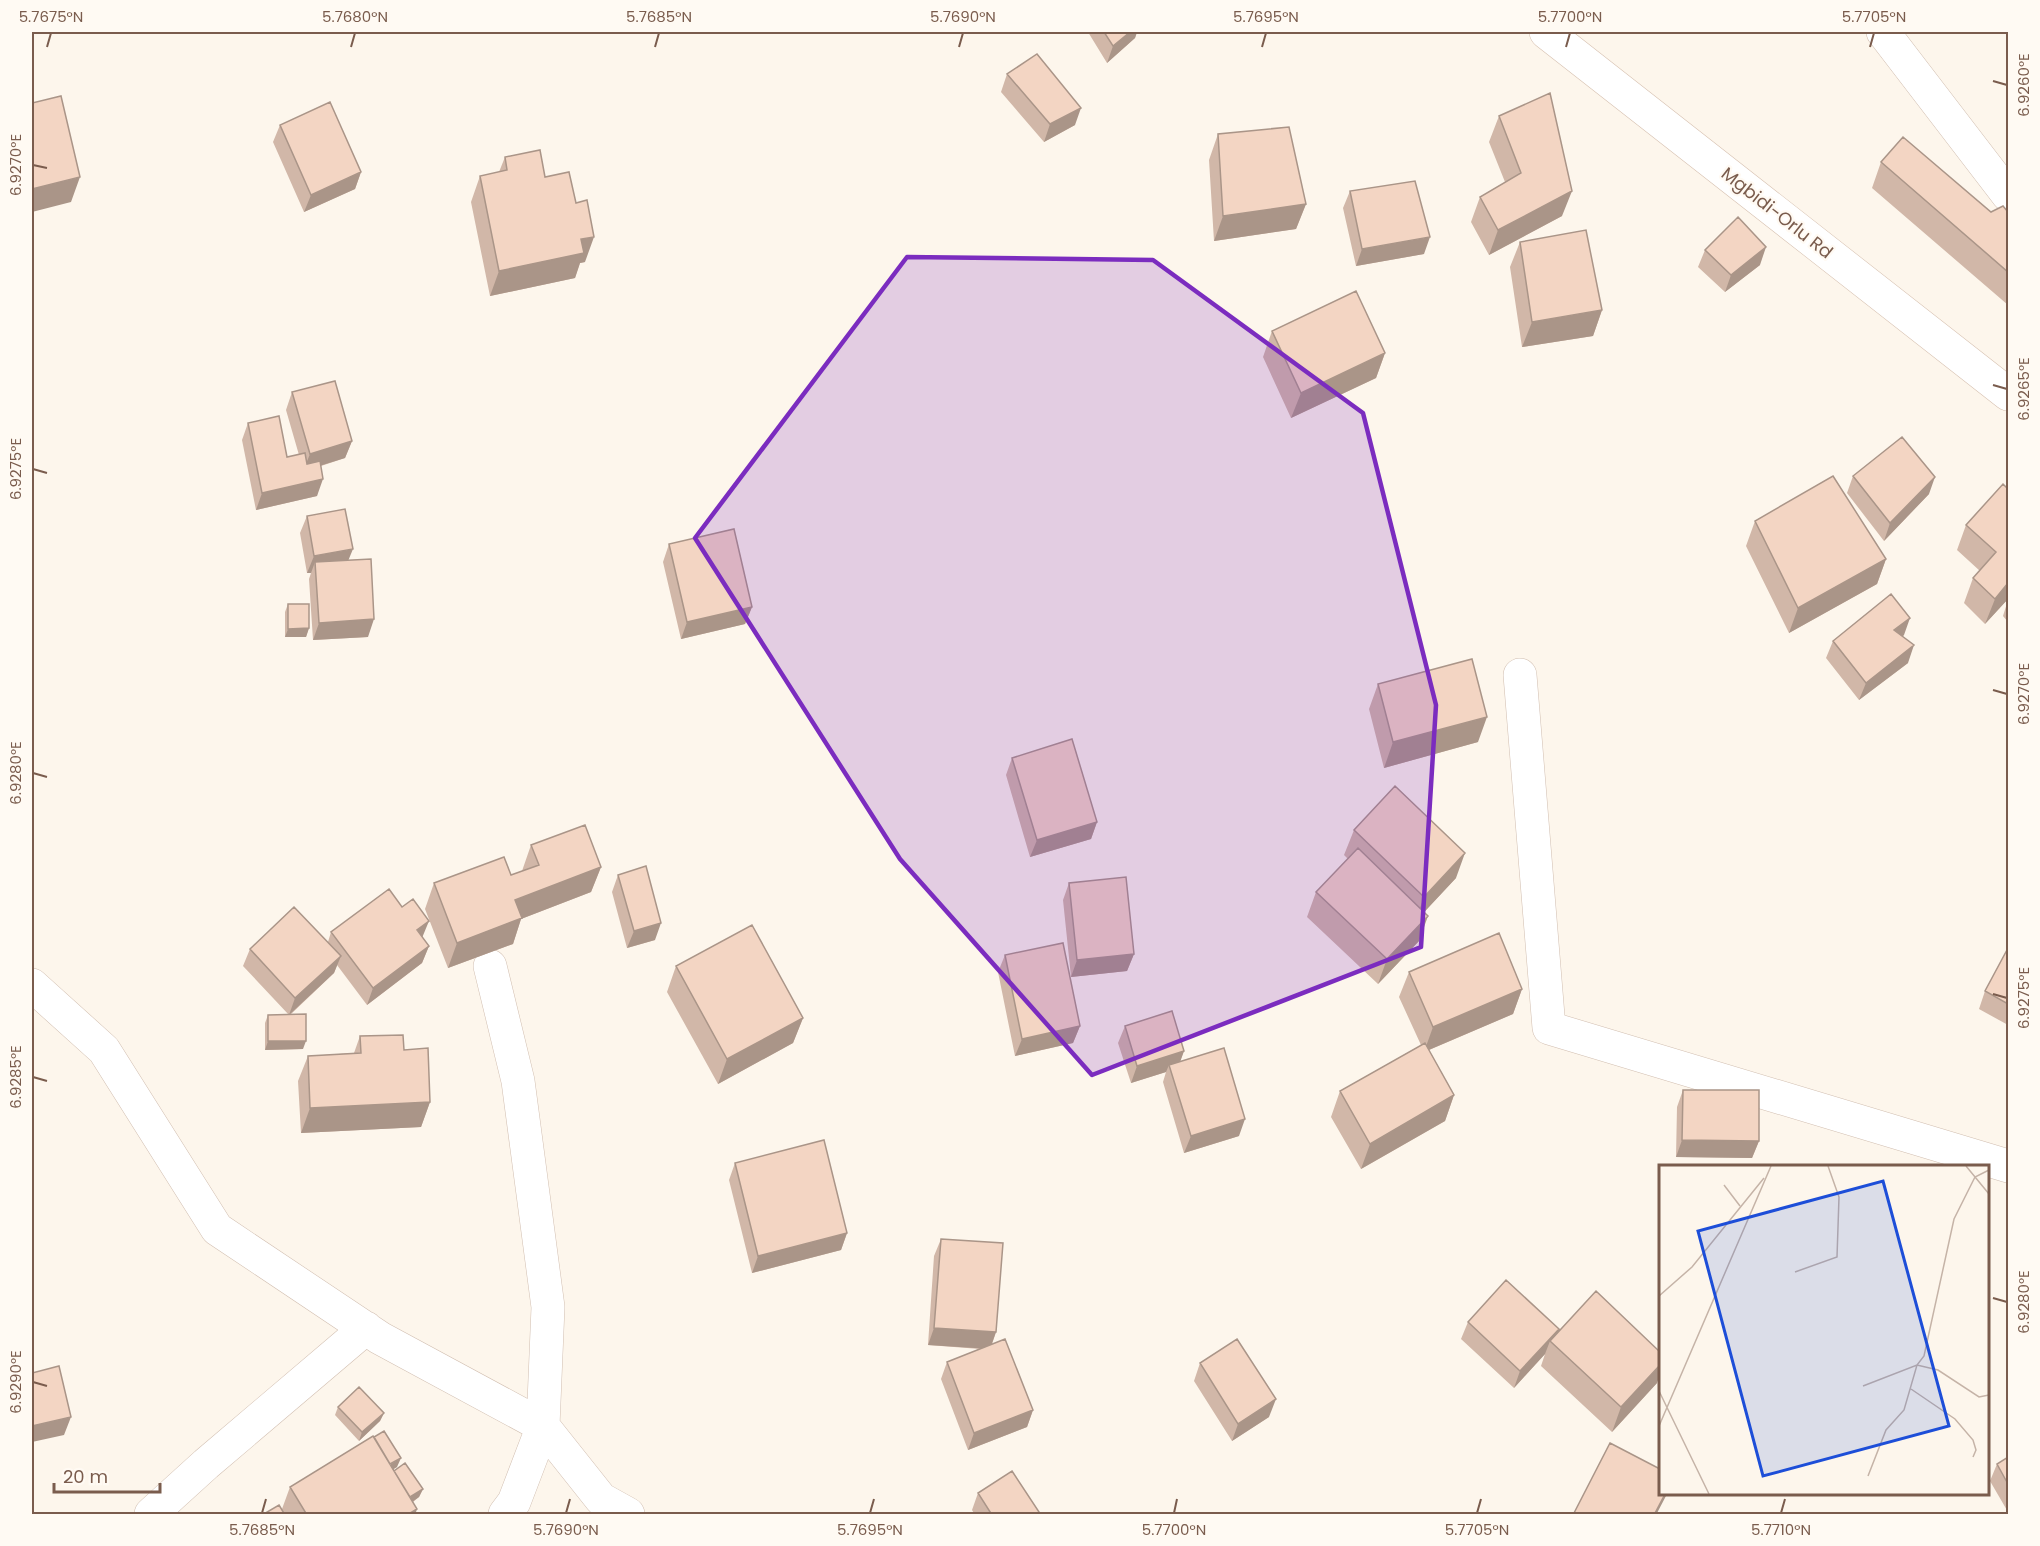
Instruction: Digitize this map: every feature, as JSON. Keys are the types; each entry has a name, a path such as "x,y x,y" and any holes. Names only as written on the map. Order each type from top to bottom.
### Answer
{"street":[{"name":"Mgbidi-Orlu Rd","path":"1546,32 2008,394"},
{"path":"1883,32 2008,195"},
{"path":"1520,675 1549,1028 2008,1166"},
{"path":"490,966 518,1081 548,1307 543,1426 514,1502 505,1515"},
{"path":"32,985 104,1050 217,1229 380,1338 543,1426 601,1499 628,1515"},
{"path":"151,1515 206,1464 366,1329"}],"highlighted area":[{"path":"907,257 1153,260 1363,413 1436,705 1421,947 1092,1075 900,859 695,538"}],"building":[{"path":"1104,32 1130,32 1113,46"},
{"path":"1037,54 1081,108 1050,124 1007,74"},
{"path":"1550,93 1572,191 1498,230 1480,197 1521,173 1499,116"},
{"path":"61,96 80,177 32,189 32,103"},
{"path":"330,102 361,172 311,195 280,125"},
{"path":"1289,127 1306,204 1223,216 1218,134"},
{"path":"1903,137 1991,212 2003,206 2008,212 2008,272 1881,162"},
{"path":"540,150 545,177 569,172 576,203 587,200 594,237 581,239 584,253 499,271 480,176 507,170 505,157"},
{"path":"1415,181 1430,237 1362,249 1350,191"},
{"path":"1738,217 1766,247 1731,275 1705,250"},
{"path":"1586,230 1602,310 1532,322 1520,242"},
{"path":"1356,291 1385,353 1301,393 1272,331"},
{"path":"335,381 352,441 310,454 292,392"},
{"path":"279,416 287,457 305,453 307,464 320,461 323,479 262,493 248,423"},
{"path":"1902,437 1935,477 1890,523 1853,476"},
{"path":"1833,476 1886,559 1798,608 1755,521"},
{"path":"2003,484 2008,489 2008,583 1995,599 1973,578 1996,552 1966,525"},
{"path":"345,509 353,549 314,556 307,516"},
{"path":"734,529 752,607 687,622 669,544"},
{"path":"371,559 374,619 319,623 315,562"},
{"path":"1891,594 1910,618 1894,630 1914,645 1866,683 1833,641"},
{"path":"288,604 309,604 309,628 288,629"},
{"path":"1472,659 1487,717 1393,742 1378,684"},
{"path":"1072,739 1097,822 1037,840 1012,758"},
{"path":"1395,786 1465,853 1424,897 1354,830"},
{"path":"585,825 601,867 515,900 522,918 457,943 434,883 504,857 511,875 539,865 531,845"},
{"path":"1358,848 1428,916 1387,959 1316,892"},
{"path":"646,866 661,923 634,931 618,875"},
{"path":"1126,877 1134,954 1077,960 1069,883"},
{"path":"389,889 402,907 413,899 429,921 417,930 429,946 373,988 331,932"},
{"path":"294,907 341,956 295,998 250,949"},
{"path":"752,925 803,1018 727,1059 676,966"},
{"path":"1499,933 1522,989 1433,1027 1409,972"},
{"path":"1063,943 1080,1026 1022,1039 1005,955"},
{"path":"2008,948 2008,1004 1985,991"},
{"path":"1172,1011 1184,1051 1137,1066 1125,1026"},
{"path":"306,1014 306,1041 268,1041 268,1015"},
{"path":"403,1035 404,1050 428,1048 430,1102 310,1108 308,1056 361,1053 360,1036"},
{"path":"1425,1043 1454,1095 1370,1144 1340,1091"},
{"path":"1224,1048 1245,1119 1191,1136 1169,1065"},
{"path":"1683,1090 1759,1090 1759,1141 1682,1140"},
{"path":"824,1140 847,1233 758,1256 735,1163"},
{"path":"941,1239 1003,1243 996,1332 934,1328"},
{"path":"1506,1280 1559,1329 1520,1371 1468,1322"},
{"path":"1596,1291 1659,1351 1659,1366 1621,1407 1550,1341"},
{"path":"1005,1339 1033,1410 974,1433 947,1362"},
{"path":"1237,1339 1276,1399 1238,1424 1200,1363"},
{"path":"59,1366 71,1417 32,1426 32,1373"},
{"path":"359,1387 384,1413 362,1432 338,1407"},
{"path":"384,1431 401,1458 390,1464 374,1437"},
{"path":"373,1436 417,1509 407,1515 307,1515 290,1487"},
{"path":"1610,1443 1659,1468 1659,1495 1664,1495 1654,1515 1573,1515"},
{"path":"2008,1457 2008,1484 1997,1464"},
{"path":"405,1463 423,1489 410,1497 394,1471"},
{"path":"1012,1471 1041,1515 992,1515 978,1493"},
{"path":"279,1505 285,1515 262,1515"}]}
